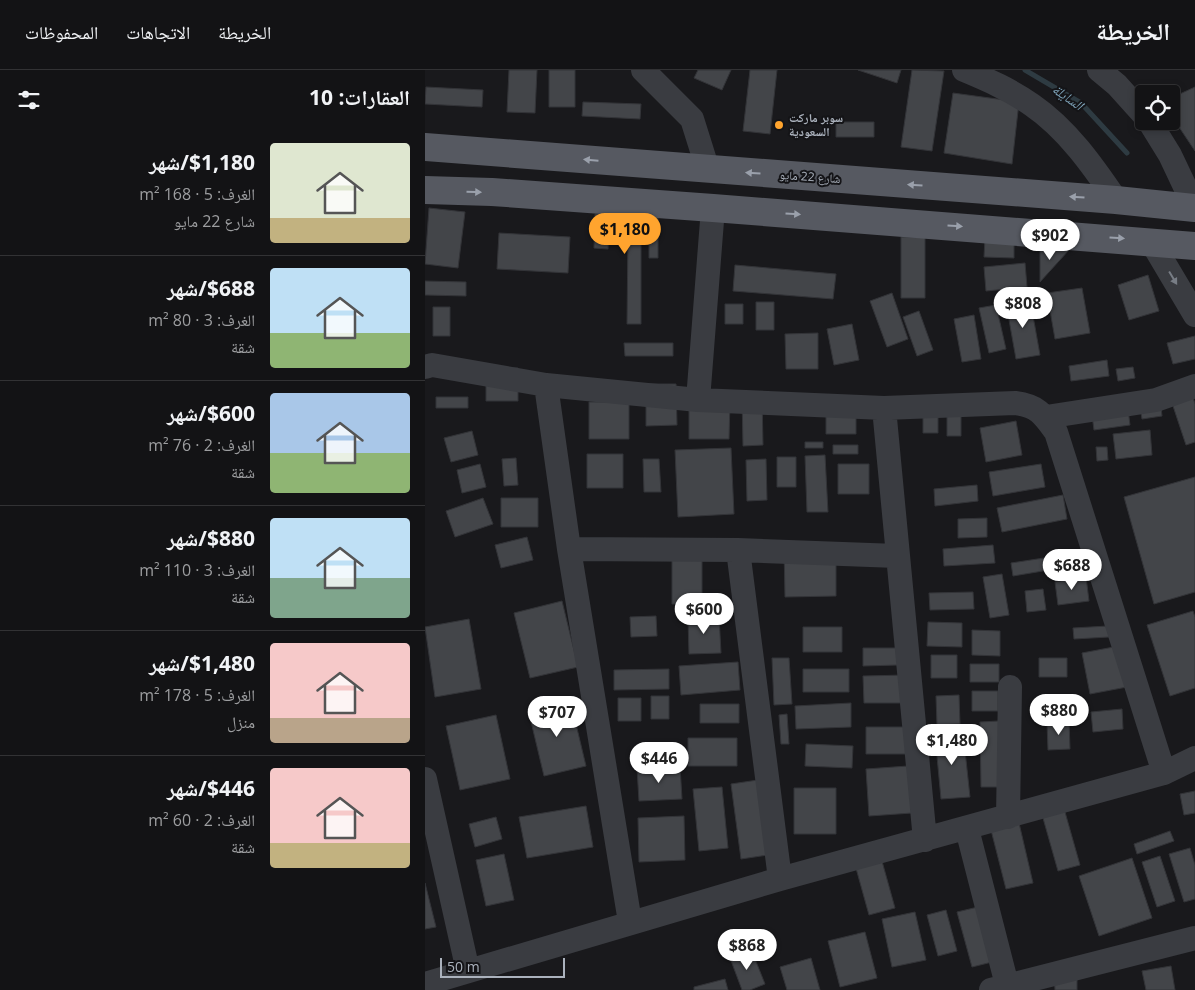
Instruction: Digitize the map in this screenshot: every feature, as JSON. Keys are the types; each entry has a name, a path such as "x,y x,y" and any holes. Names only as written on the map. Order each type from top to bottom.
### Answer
{"main road":[{"name":"شارع 22 مايو","path":"425,147 1117,200 1195,208"},
{"path":"425,190 492,192 713,208 1151,241 1195,246"},
{"path":"1117,200 1151,241"}],"street":[{"path":"643,70 692,119 708,170"},
{"path":"964,70 1002,86 1033,106 1088,160 1117,200"},
{"path":"1099,70 1117,84 1135,105"},
{"path":"1155,130 1170,155 1195,208"},
{"path":"699,400 713,208"},
{"path":"1151,241 1195,315"},
{"path":"425,368 432,365 546,385 699,400 884,408 1015,404 1032,406 1046,417 1056,432 1164,773"},
{"path":"546,385 569,549 630,922"},
{"path":"1046,417 1156,400 1195,386"},
{"path":"884,408 925,840"},
{"path":"569,549 738,550 897,556"},
{"path":"738,550 780,879"},
{"path":"1008,817 1010,687"},
{"path":"425,984 780,879 967,829 1164,773 1195,758"},
{"path":"425,779 468,971"},
{"path":"967,829 999,987 1195,938"}],"building":[{"path":"509,70 537,70 535,113 507,112"},
{"path":"549,70 575,70 575,107 549,107"},
{"path":"698,70 731,70 722,90 694,78"},
{"path":"750,70 777,70 770,134 743,131"},
{"path":"858,70 901,70 897,83"},
{"path":"912,70 944,71 932,151 901,147"},
{"path":"426,87 483,90 482,107 425,104"},
{"path":"1195,87 1195,151 1180,128 1180,94"},
{"path":"953,93 1019,102 1012,164 944,153"},
{"path":"583,102 641,104 640,119 582,116"},
{"path":"836,122 874,122 874,137 836,137"},
{"path":"429,208 465,212 458,268 425,264"},
{"path":"595,214 641,215 641,324 627,324 628,233 609,231 608,249 594,248"},
{"path":"649,218 658,218 658,258 649,258"},
{"path":"499,233 570,237 568,273 497,269"},
{"path":"901,237 925,237 925,298 901,298"},
{"path":"985,237 1014,238 1014,258 984,257"},
{"path":"1040,250 1069,250 1040,282"},
{"path":"1025,263 1027,287 986,291 984,267"},
{"path":"735,265 836,274 833,299 733,291"},
{"path":"1148,275 1159,311 1129,320 1118,285"},
{"path":"425,281 466,282 466,296 425,295"},
{"path":"1082,288 1090,333 1055,339 1047,293"},
{"path":"892,293 908,339 887,347 870,301"},
{"path":"1030,299 1040,355 1016,359 1006,303"},
{"path":"756,302 774,302 774,330 756,330"},
{"path":"725,304 743,304 743,324 725,324"},
{"path":"996,305 1006,349 989,353 979,308"},
{"path":"433,307 450,307 450,336 433,336"},
{"path":"919,311 933,350 917,356 903,317"},
{"path":"974,315 981,359 962,362 954,319"},
{"path":"852,324 859,360 834,365 827,329"},
{"path":"818,333 818,369 786,369 785,334"},
{"path":"1195,336 1195,359 1173,364 1167,343"},
{"path":"624,343 673,343 673,356 625,356"},
{"path":"1107,360 1109,376 1071,381 1069,366"},
{"path":"1133,367 1135,378 1118,381 1116,369"},
{"path":"486,368 518,368 518,401 486,401"},
{"path":"1188,381 1195,404 1195,442 1186,445 1167,388"},
{"path":"646,384 676,384 677,425 646,426"},
{"path":"1159,390 1162,416 1142,419 1138,393"},
{"path":"762,395 763,445 743,446 742,396"},
{"path":"436,397 468,397 468,408 436,408"},
{"path":"947,398 961,398 961,436 947,436"},
{"path":"689,399 730,400 729,439 689,439"},
{"path":"589,402 629,402 629,439 589,439"},
{"path":"1127,402 1130,425 1094,430 1091,407"},
{"path":"923,403 938,403 938,433 923,433"},
{"path":"826,406 856,406 856,434 826,434"},
{"path":"1016,421 1022,455 986,462 980,428"},
{"path":"1150,430 1152,455 1116,459 1113,434"},
{"path":"472,431 478,455 451,462 444,438"},
{"path":"805,442 823,442 823,448 805,448"},
{"path":"833,445 858,445 858,454 833,454"},
{"path":"1096,447 1107,447 1108,460 1097,461"},
{"path":"731,448 734,514 678,517 675,450"},
{"path":"587,454 623,454 623,488 587,488"},
{"path":"825,455 828,512 807,512 805,456"},
{"path":"777,457 796,457 796,487 777,487"},
{"path":"516,458 518,485 504,486 502,459"},
{"path":"643,459 659,459 661,492 644,492"},
{"path":"766,459 767,500 747,501 746,460"},
{"path":"480,464 486,487 462,493 457,470"},
{"path":"838,464 869,464 869,494 838,494"},
{"path":"1041,464 1045,487 993,496 989,472"},
{"path":"1195,477 1195,592 1154,604 1124,497"},
{"path":"977,485 978,501 935,506 934,489"},
{"path":"1063,495 1067,519 1002,532 997,508"},
{"path":"483,498 493,524 455,537 446,511"},
{"path":"501,498 538,498 538,527 501,527"},
{"path":"987,518 987,537 958,538 958,519"},
{"path":"527,537 533,560 501,568 495,545"},
{"path":"993,545 995,563 944,566 943,549"},
{"path":"784,547 836,547 836,596 785,597"},
{"path":"1077,553 1079,565 1013,576 1011,563"},
{"path":"672,556 702,556 702,604 672,604"},
{"path":"1002,574 1009,615 990,618 983,577"},
{"path":"1086,577 1089,601 1058,605 1055,582"},
{"path":"1043,589 1046,610 1027,612 1025,591"},
{"path":"973,592 974,609 930,610 929,593"},
{"path":"562,601 578,667 530,678 514,613"},
{"path":"1193,611 1195,617 1195,688 1170,696 1147,625"},
{"path":"656,616 657,636 631,637 630,617"},
{"path":"719,616 721,653 689,654 688,618"},
{"path":"469,619 481,689 435,697 425,627"},
{"path":"928,622 962,623 962,647 927,646"},
{"path":"1108,626 1109,637 1074,639 1073,628"},
{"path":"803,627 842,627 842,652 803,652"},
{"path":"972,630 1000,631 1000,656 972,655"},
{"path":"1119,646 1127,687 1090,694 1082,653"},
{"path":"863,648 897,648 898,665 863,666"},
{"path":"931,655 957,655 957,678 931,678"},
{"path":"772,658 789,658 792,704 774,705"},
{"path":"1039,658 1067,658 1067,677 1039,677"},
{"path":"738,662 740,690 681,695 679,666"},
{"path":"970,664 999,664 999,682 970,682"},
{"path":"669,669 669,689 614,690 614,670"},
{"path":"803,669 849,669 849,692 803,692"},
{"path":"906,675 906,703 864,703 863,676"},
{"path":"972,691 998,691 998,711 972,711"},
{"path":"959,695 960,724 937,725 936,696"},
{"path":"651,696 669,696 669,719 651,719"},
{"path":"618,698 641,698 641,721 618,721"},
{"path":"570,699 586,766 544,776 528,709"},
{"path":"851,703 851,727 796,729 795,706"},
{"path":"700,704 739,704 739,723 700,723"},
{"path":"1122,709 1123,729 1093,732 1091,712"},
{"path":"787,714 789,744 781,744 779,715"},
{"path":"496,715 510,779 460,790 446,726"},
{"path":"999,721 1000,787 981,787 980,722"},
{"path":"1069,721 1070,749 1048,750 1047,722"},
{"path":"866,727 906,727 906,754 866,754"},
{"path":"963,732 970,797 941,799 935,735"},
{"path":"688,738 737,738 737,766 688,766"},
{"path":"806,744 853,746 852,768 805,766"},
{"path":"680,766 682,799 639,801 637,768"},
{"path":"908,766 912,813 869,816 866,769"},
{"path":"758,780 768,855 741,859 731,784"},
{"path":"722,787 728,848 699,851 693,789"},
{"path":"794,788 836,788 836,834 794,834"},
{"path":"1195,791 1195,813 1184,815 1180,794"},
{"path":"1063,805 1080,865 1058,871 1041,811"},
{"path":"586,806 593,847 527,858 519,817"},
{"path":"684,816 685,860 639,862 638,818"},
{"path":"496,817 502,839 475,847 469,824"},
{"path":"1019,823 1033,883 1006,889 991,830"},
{"path":"1170,831 1174,841 1137,854 1134,844"},
{"path":"1190,848 1195,865 1195,899 1184,902 1169,854"},
{"path":"504,854 514,900 486,906 476,860"},
{"path":"880,854 895,908 869,915 854,861"},
{"path":"1160,856 1175,901 1157,907 1142,862"},
{"path":"1132,858 1152,918 1099,936 1079,876"},
{"path":"425,883 436,927 425,929"},
{"path":"978,907 992,962 972,967 957,912"},
{"path":"946,910 957,951 938,956 927,915"},
{"path":"915,912 926,960 892,967 882,919"},
{"path":"865,932 877,978 840,987 828,941"},
{"path":"751,949 765,984 750,990 742,990 730,958"},
{"path":"811,958 820,990 787,990 780,967"},
{"path":"1171,966 1175,990 1146,990 1142,971"},
{"path":"1077,974 1077,990 1055,990 1054,975"},
{"path":"725,979 728,990 694,990 694,987"}],"waterway":[{"name":"السايلة","path":"1025,70 1081,103 1127,153"}],"place":[{"name":"سوبر ماركت السعودية","path":"779,125"}]}
